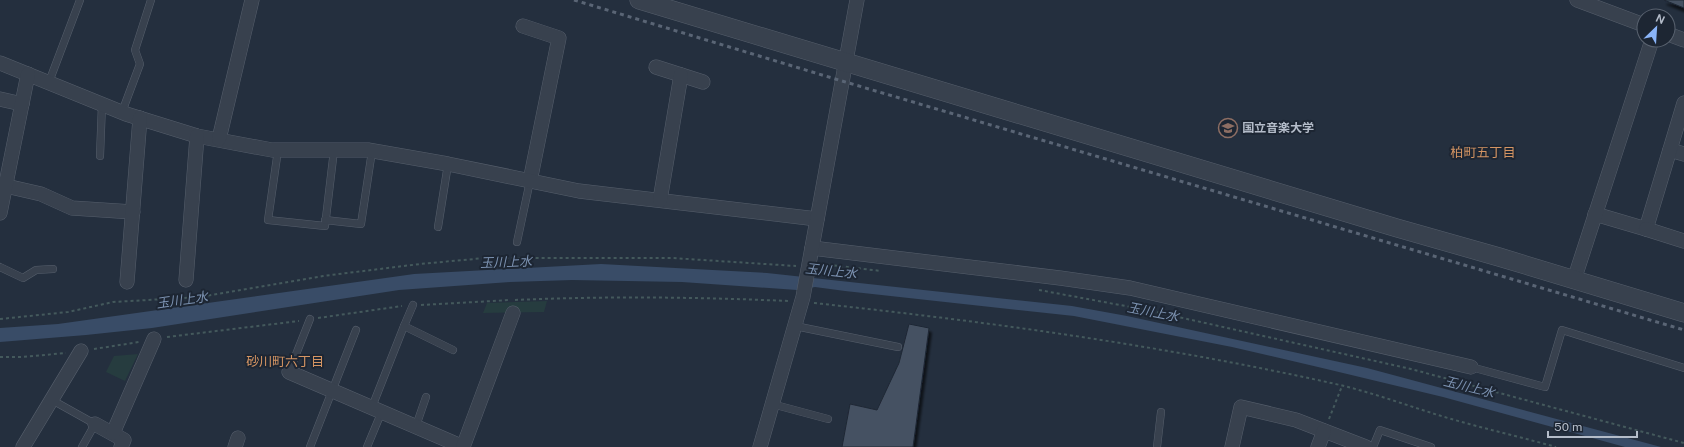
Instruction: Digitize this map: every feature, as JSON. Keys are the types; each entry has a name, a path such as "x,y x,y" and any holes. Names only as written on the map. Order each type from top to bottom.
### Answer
{"street":[{"path":"219,139 252,0"},
{"path":"639,0 1684,313"},
{"path":"760,447 796,326 803,297 857,0"},
{"path":"1577,0 1636,22"},
{"path":"523,26 559,38 530,182"},
{"path":"1574,280 1649,48"},
{"path":"0,63 122,112 197,136 272,150 372,151 448,164 579,191 817,219"},
{"path":"656,67 703,82"},
{"path":"0,213 28,74"},
{"path":"660,200 681,76"},
{"path":"0,99 22,104"},
{"path":"1646,229 1684,103"},
{"path":"127,282 140,118"},
{"path":"186,280 197,136"},
{"path":"1670,150 1684,154"},
{"path":"6,186 41,194 72,208 133,212"},
{"path":"1595,214 1684,241"},
{"path":"812,248 1130,288 1471,367"},
{"path":"290,372 463,447 513,313"},
{"path":"113,433 154,339"},
{"path":"23,447 81,351"},
{"path":"1232,447 1241,407 1296,420 1366,447"},
{"path":"96,424 124,440 121,447"},
{"path":"1318,447 1324,431"}],"lane":[{"path":"49,82 80,0"},
{"path":"122,112 140,64 135,50 151,0"},
{"path":"100,156 102,104"},
{"path":"278,150 268,220 324,226 334,150"},
{"path":"325,220 361,224 372,151"},
{"path":"438,227 448,164"},
{"path":"517,242 530,182"},
{"path":"0,267 23,278 36,270 52,269"},
{"path":"367,447 377,409 404,326 413,305"},
{"path":"290,372 310,320"},
{"path":"404,326 453,350"},
{"path":"796,326 898,347"},
{"path":"310,447 356,330"},
{"path":"1471,367 1546,387 1562,330 1684,368"},
{"path":"416,426 426,397"},
{"path":"52,400 96,424 82,447"},
{"path":"772,404 828,419"},
{"path":"1157,447 1161,412"},
{"path":"1373,447 1380,430 1431,447"}],"path":[{"path":"0,319 68,312 113,302 200,297 323,276 420,264 485,258 672,258 807,270 822,264 888,271"},
{"path":"1032,288 1147,310 1411,369 1684,443"},
{"path":"1324,431 1342,386"}],"green space":[{"path":"547,301 544,312 483,313 487,303"},
{"path":"138,354 125,381 106,372 114,356"}],"water":[{"path":"601,264 767,273 1072,306 1127,316 1367,368 1661,447 1625,447 1443,397 1318,367 1232,347 1074,316 815,287 797,290 682,282 572,280 510,282 399,290 152,328 0,342 0,328 58,324 414,274"}],"building":[{"path":"1664,0 1684,0 1684,8"},
{"path":"909,324 929,328 913,447 842,447 850,404 877,410 899,363"}],"railway":[{"path":"574,0 842,81 1684,330"}],"place":[{"name":"国立音楽大学","path":"1228,128"}],"district":[{"name":"柏町五丁目","path":"1483,152"},
{"name":"砂川町六丁目","path":"285,361"}],"water label":[{"name":"玉川上水","path":"506,262"},
{"name":"玉川上水","path":"831,271"},
{"name":"玉川上水","path":"182,300"},
{"name":"玉川上水","path":"1153,312"},
{"name":"玉川上水","path":"1469,387"}]}
